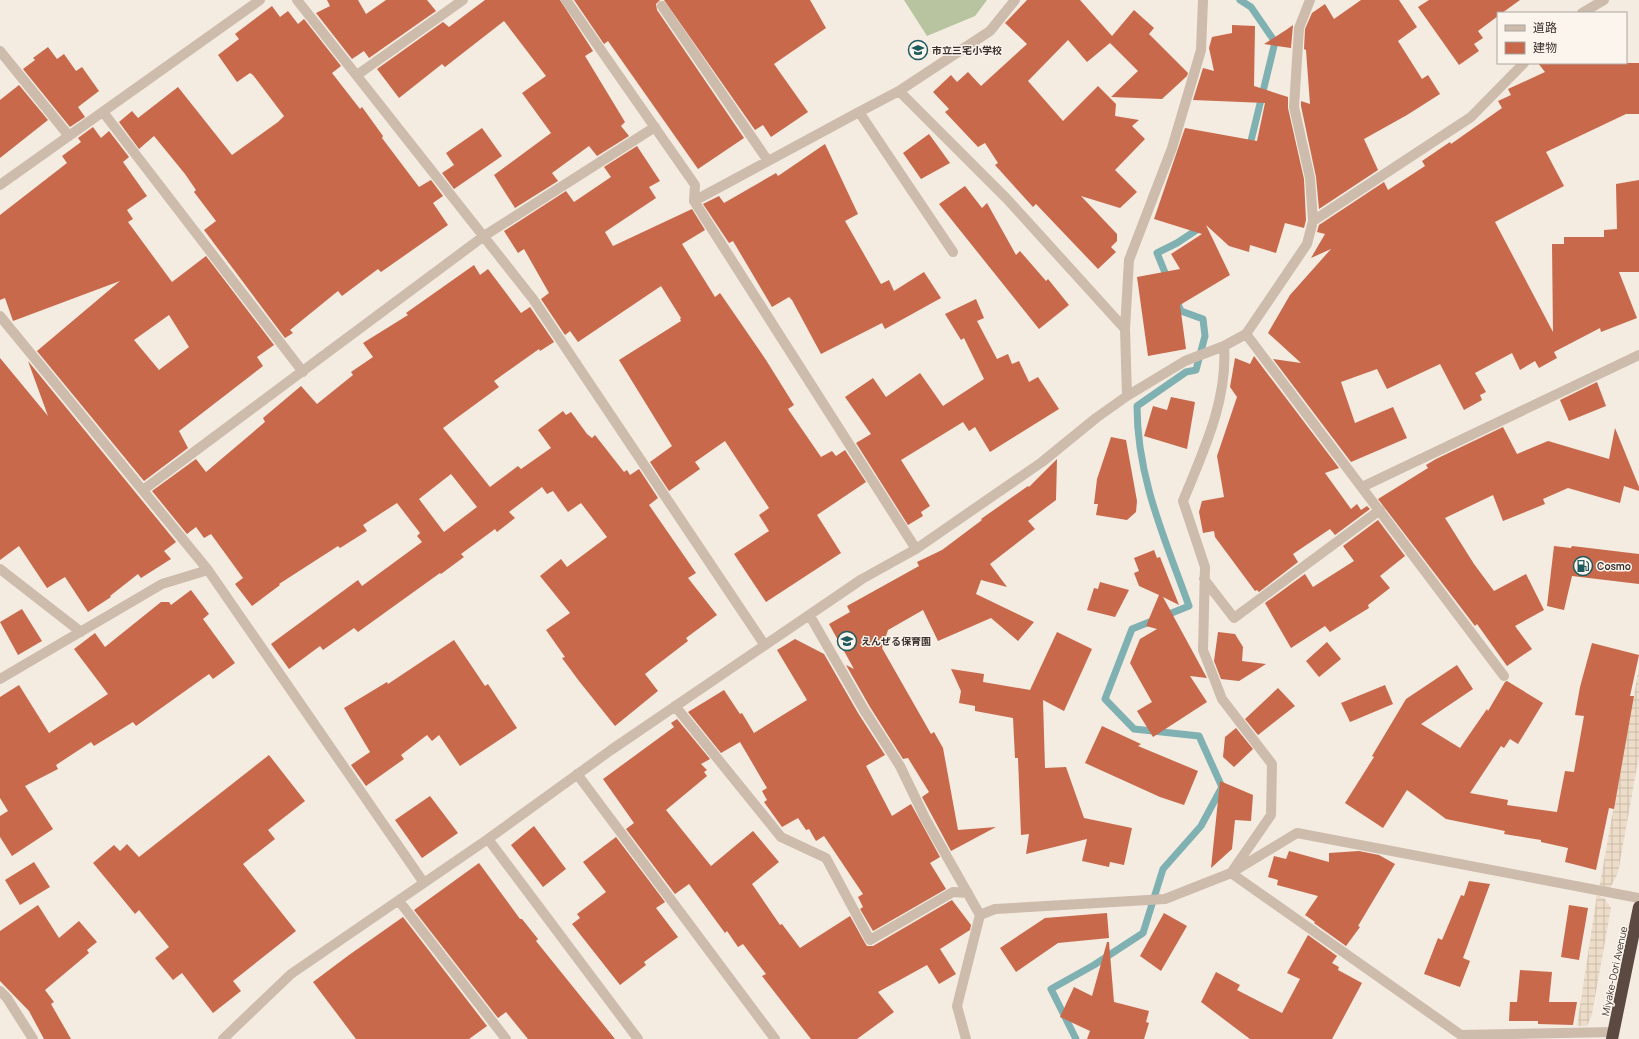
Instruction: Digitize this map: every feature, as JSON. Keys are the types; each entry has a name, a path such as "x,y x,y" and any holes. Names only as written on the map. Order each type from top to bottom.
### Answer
{"highway":[{"name":"Miyake-Dori Avenue","path":"1613,1036 1636,937 1639,907"}],"street":[{"path":"0,185 260,0"},
{"path":"297,0 533,299 764,644"},
{"path":"357,75 463,0"},
{"path":"566,0 695,185 694,201 916,549"},
{"path":"694,201 899,91 990,31 1015,0"},
{"path":"1127,396 1125,329 1129,260 1172,148 1201,50 1203,0"},
{"path":"223,1039 292,974 488,839 764,644 810,616 862,579 916,549 1042,462 1096,418 1127,396 1185,361 1224,346 1246,334 1307,244 1313,221 1310,178 1294,107 1299,28 1310,0"},
{"path":"1584,12 1604,0"},
{"path":"662,6 768,161"},
{"path":"0,51 69,136"},
{"path":"1313,221 1471,117 1523,64"},
{"path":"899,91 1007,199 1125,329"},
{"path":"103,112 303,372"},
{"path":"858,112 953,252"},
{"path":"143,490 484,236 655,127"},
{"path":"0,316 208,570 424,883"},
{"path":"1246,334 1504,676"},
{"path":"1224,346 1225,365 1222,390 1208,440 1183,501 1205,567 1203,650 1222,699 1272,764 1271,815 1231,873"},
{"path":"1362,487 1639,355"},
{"path":"1204,579 1234,618 1380,510"},
{"path":"0,569 81,632"},
{"path":"0,680 162,584 208,570"},
{"path":"810,616 864,710 900,766 925,818 980,915 957,1006 966,1039"},
{"path":"675,706 781,837 826,858 870,940 953,892 968,893"},
{"path":"578,774 775,1039"},
{"path":"980,915 995,909 1165,899 1231,873 1297,833 1639,898"},
{"path":"488,839 638,1039"},
{"path":"1231,873 1461,1035 1613,1036"},
{"path":"399,901 506,1039"},
{"path":"0,991 7,998 33,1039"}],"green space":[{"path":"904,0 987,0 975,16 927,36"}],"shaded area":[{"path":"1639,667 1639,755 1618,873 1610,888 1599,889"},
{"path":"1597,895 1605,899 1611,908 1592,1014 1587,1026 1577,1026"}],"building":[{"path":"327,0 358,0 366,14 386,0 427,0 436,11 369,58 364,51 352,59 316,13 330,6"},
{"path":"485,0 560,0 593,51 585,56 625,122 621,126 629,136 597,156 589,146 552,173 558,181 515,208 494,175 551,133 522,93 546,76 504,21 445,67 442,64 399,98 377,69 443,22 449,27"},
{"path":"574,0 660,0 656,4 657,10 744,138 698,169 608,41 604,44"},
{"path":"664,0 810,0 826,28 774,64 808,112 771,137 763,125 755,130"},
{"path":"1027,0 1080,0 1112,36 1134,10 1154,28 1149,34 1188,73 1187,76 1162,99 1111,97 1138,71 1110,43 1087,62 1068,40 1028,81 1063,121 1098,86 1116,104 1115,116 1139,120 1132,126 1145,139 1115,170 1137,192 1120,208 1081,196 1117,234 1117,241 1111,247 1116,252 1098,269 1036,204 1033,207 995,165 998,163 985,143 978,147 945,112 949,109 933,92 951,75 957,82 968,72 981,86 1027,44 1005,23"},
{"path":"1361,0 1399,0 1417,27 1398,41 1422,79 1428,75 1440,94 1407,115 1364,139 1378,170 1319,209 1316,177 1301,106 1301,101 1310,104 1306,50 1304,49 1305,29 1312,13 1325,4 1334,19"},
{"path":"1429,0 1520,0 1503,12 1497,12 1497,17 1478,31 1483,38 1474,44 1479,51 1459,65 1418,7"},
{"path":"272,6 280,17 288,11 298,24 304,19 341,66 332,73 360,109 362,107 383,136 382,138 419,187 431,180 443,196 433,203 448,225 381,272 378,269 342,296 338,291 290,330 293,333 285,338 204,230 216,221 194,192 196,190 185,174 154,136 139,149 119,122 132,111 138,118 178,87 232,155 278,122 284,116 253,75 250,73 237,82 218,55 239,39 235,34"},
{"path":"1232,25 1255,26 1254,86 1288,97 1288,108 1304,179 1306,220 1304,228 1285,223 1276,253 1250,245 1249,252 1229,246 1206,225 1230,275 1180,305 1186,349 1148,356 1137,277 1180,269 1171,254 1202,234 1154,219 1185,128 1257,141 1265,103 1193,100 1203,68 1214,71 1209,48 1212,37 1232,33"},
{"path":"1293,25 1291,48 1264,44 1286,30"},
{"path":"48,47 57,59 64,54 76,71 82,67 99,91 78,107 85,117 70,127 23,69 35,60 33,58"},
{"path":"1639,63 1639,114 1626,114 1546,152 1564,186 1495,222 1553,332 1552,244 1564,244 1564,237 1604,237 1604,230 1617,229 1616,184 1639,180 1639,272 1619,272 1637,318 1601,332 1600,328 1554,352 1557,358 1539,368 1535,361 1520,370 1512,353 1475,373 1486,392 1480,395 1482,400 1464,410 1440,364 1387,389 1377,369 1341,382 1355,423 1393,407 1407,438 1351,462 1273,359 1301,363 1268,333 1290,295 1331,249 1311,258 1325,234 1317,232 1319,225 1384,182 1388,190 1425,166 1422,161 1450,142 1451,144 1502,108 1498,101 1511,95 1508,89 1545,72 1539,64"},
{"path":"19,85 48,120 0,158 0,100"},
{"path":"93,127 101,138 109,131 129,157 123,162 147,196 127,210 133,219 128,222 172,282 206,256 274,345 257,357 263,366 179,431 188,448 144,481 37,351 120,281 13,321 5,298 0,300 0,215 67,163 62,156 81,142 78,138","holes":["169,315 189,347 159,370 134,340"]},
{"path":"482,128 502,156 454,189 442,173 454,165 446,153"},
{"path":"929,134 950,163 921,179 903,153"},
{"path":"825,144 858,214 845,221 881,284 889,280 894,291 924,272 941,298 885,329 882,323 821,354 792,300 789,297 772,307 733,241 729,243 703,204 719,196 724,203 776,173 778,176"},
{"path":"637,146 660,181 649,187 656,198 605,232 613,246 692,209 705,230 682,244 715,297 720,293 766,360 794,405 788,409 821,457 832,451 836,456 845,450 866,482 817,515 841,553 766,602 734,554 769,531 759,515 769,508 725,441 695,462 700,469 669,491 650,462 672,446 619,360 681,321 681,318 661,286 578,342 570,331 565,335 541,299 549,293 524,249 518,253 504,231 566,191 574,202 611,177 604,167"},
{"path":"965,186 982,208 987,203 1016,255 1020,251 1046,281 1048,279 1069,305 1039,329 939,204"},
{"path":"474,265 480,275 488,269 521,313 530,307 554,342 540,351 539,349 494,381 499,387 443,428 490,487 518,466 521,469 551,448 538,430 563,411 566,415 571,412 587,434 592,438 595,435 624,472 627,470 630,475 639,469 658,498 649,505 696,573 688,578 717,615 686,638 688,641 645,674 658,691 615,726 562,658 565,657 546,630 570,613 540,576 561,559 567,567 607,537 581,503 568,512 553,491 547,494 542,487 509,512 515,518 497,532 495,529 461,554 464,557 441,574 440,573 358,632 354,628 323,650 320,646 289,669 271,644 358,580 362,586 422,542 417,536 420,533 397,503 363,525 367,531 340,548 338,546 279,584 280,585 252,606 235,584 243,578 211,534 204,538 196,527 187,534 152,491 196,459 206,472 265,422 263,418 301,386 317,404 353,375 351,372 373,357 363,343 408,315 406,313","holes":["451,474 477,507 444,532 419,499"]},
{"path":"976,299 984,318 977,321 997,359 1008,354 1012,364 1019,361 1029,382 1038,377 1059,409 990,452 975,427 969,431 963,422 901,460 930,506 921,512 923,516 908,525 856,443 871,434 845,397 873,378 886,397 920,373 943,406 984,379 964,338 961,340 945,314"},
{"path":"1254,356 1339,468 1325,473 1351,509 1357,504 1361,510 1367,506 1370,509 1335,535 1330,529 1293,554 1298,562 1259,592 1257,590 1255,591 1215,537 1214,531 1203,533 1199,512 1202,501 1224,497 1217,456 1237,397 1230,387 1235,358 1250,364"},
{"path":"0,358 48,416 28,361 176,542 164,551 171,559 141,578 138,574 110,596 111,597 88,612 65,577 47,588 19,546 0,560"},
{"path":"1597,382 1606,406 1569,421 1560,400"},
{"path":"1171,397 1195,402 1187,449 1144,436 1153,406 1167,410"},
{"path":"1503,427 1517,454 1548,441 1609,459 1615,428 1639,487 1639,491 1624,486 1620,503 1568,488 1543,499 1545,504 1503,521 1493,495 1445,518 1474,564 1494,591 1526,574 1544,610 1515,626 1532,649 1507,666 1477,624 1475,626 1378,499 1428,468 1426,465 1436,459"},
{"path":"1111,437 1126,440 1137,501 1136,512 1127,520 1096,515 1098,504 1094,504 1097,479"},
{"path":"1057,459 1056,500 1028,521 1035,529 990,564 1007,587 981,580 976,594 1034,622 1018,641 991,618 938,641 923,610 888,630 882,648 931,734 934,732 943,748 958,830 996,827 951,851 922,797 929,792 908,758 903,759 870,707 846,665 854,669 829,624 850,612 847,606 919,566 917,562 942,550 982,520 981,519 1028,486 1029,487"},
{"path":"1378,520 1405,556 1380,576 1390,588 1368,605 1369,608 1330,632 1325,626 1291,648 1265,603 1305,574 1313,587 1354,561 1343,546"},
{"path":"1554,546 1571,548 1572,546 1639,554 1639,584 1572,576 1564,610 1547,606"},
{"path":"1154,550 1157,558 1160,557 1179,605 1163,597 1207,678 1190,676 1207,702 1153,737 1137,711 1152,702 1130,663 1140,639 1157,629 1146,626 1159,595 1139,586 1134,573 1139,571 1134,558"},
{"path":"1100,582 1129,590 1115,617 1087,610 1094,588 1098,589"},
{"path":"191,590 209,614 203,619 235,663 213,679 209,674 136,726 133,722 94,746 91,742 56,765 58,769 25,786 53,829 12,856 0,837 0,816 8,811 0,798 0,697 19,685 49,733 108,694 74,649 95,633 105,647 161,602 169,602 171,605"},
{"path":"22,609 42,641 18,655 0,622"},
{"path":"1057,632 1092,649 1064,711 1043,700 1045,768 1066,767 1084,818 1132,828 1124,865 1110,862 1109,867 1082,861 1087,839 1026,854 1029,834 1021,835 1018,758 1015,758 1013,718 975,711 975,706 959,703 961,691 951,669 984,674 983,682 1030,690"},
{"path":"1218,632 1235,634 1243,647 1242,661 1266,664 1239,681 1221,679 1214,661"},
{"path":"795,639 824,654 858,713 885,755 866,766 892,816 911,804 940,857 930,863 946,889 873,931 860,909 863,907 858,897 863,894 824,836 816,841 809,829 806,830 798,818 782,827 764,802 767,800 762,791 767,788 740,742 721,753 688,712 724,690 740,714 742,713 754,733 807,700 777,650"},
{"path":"454,640 485,686 488,684 517,728 460,766 439,735 432,741 427,735 401,755 404,759 366,786 351,765 370,752 344,708 387,682 388,684"},
{"path":"1327,642 1341,659 1319,677 1306,661"},
{"path":"1592,643 1639,655 1630,696 1634,696 1614,809 1609,808 1596,870 1565,862 1568,848 1541,842 1541,840 1504,834 1505,831 1446,819 1407,790 1383,828 1345,803 1374,757 1372,756 1406,699 1457,665 1473,689 1421,724 1460,748 1487,709 1488,711 1505,682 1507,681 1543,703 1518,744 1510,739 1504,748 1501,746 1470,793 1508,800 1507,805 1557,812 1565,771 1574,772 1584,716 1575,715 1580,687"},
{"path":"1385,685 1393,704 1350,722 1341,703"},
{"path":"1278,688 1295,706 1258,735 1245,719"},
{"path":"677,719 710,759 701,764 707,770 704,772 707,776 666,810 711,866 753,831 779,862 752,884 780,925 782,924 800,948 850,916 867,946 873,946 952,900 971,925 970,930 940,949 956,974 939,984 927,965 878,992 894,1012 857,1039 811,1039 762,976 766,974 743,944 738,947 727,931 725,933 689,884 675,894 626,829 634,823 603,779 674,727 671,723"},
{"path":"1102,726 1141,744 1138,746 1198,771 1184,805 1160,797 1085,763"},
{"path":"1236,728 1253,749 1234,767 1223,757 1225,737"},
{"path":"269,755 305,801 268,830 275,839 243,864 296,931 233,981 241,991 213,1013 182,973 173,980 155,958 169,947 139,910 135,914 93,863 114,845 120,851 127,844 139,857"},
{"path":"1220,781 1253,795 1251,821 1235,820 1232,849 1211,868"},
{"path":"430,796 458,833 422,858 395,820"},
{"path":"534,826 566,869 543,887 511,845"},
{"path":"616,837 665,902 656,908 678,937 644,962 646,965 620,985 572,924 580,918 577,914 606,892 583,862"},
{"path":"1289,851 1329,862 1329,853 1359,851 1379,855 1395,864 1358,926 1360,927 1346,946 1305,915 1318,896 1277,885 1278,880 1268,877 1274,856 1286,859"},
{"path":"34,862 50,887 20,905 5,880"},
{"path":"479,863 520,919 522,919 538,939 536,941 615,1039 528,1039 506,1012 498,1018 414,910"},
{"path":"1469,881 1490,884 1463,958 1470,961 1460,987 1424,974 1438,938 1442,940 1461,895 1464,896"},
{"path":"38,905 59,938 79,921 97,942 87,950 89,953 45,990 54,1002 51,1004 71,1039 44,1039 29,1011 0,981 0,931"},
{"path":"1569,905 1588,908 1579,960 1561,957"},
{"path":"1107,913 1109,938 1058,943 1016,972 1000,948 1045,918"},
{"path":"1164,913 1187,926 1161,971 1140,956"},
{"path":"403,917 487,1026 469,1039 356,1039 313,982"},
{"path":"1308,935 1337,956 1332,963 1339,967 1338,970 1362,983 1332,1039 1250,1039 1201,1002 1216,972 1240,985 1237,990 1282,1013 1300,979 1287,973"},
{"path":"1107,942 1109,942 1114,1002 1149,1011 1146,1022 1149,1023 1144,1039 1087,1039 1090,1031 1060,1017 1074,987 1092,996"},
{"path":"1520,970 1552,972 1549,1002 1577,1002 1573,1025 1538,1024 1538,1021 1509,1021 1510,1002 1517,1002"}],"waterway":[{"path":"1240,0 1251,7 1275,42 1249,149"},
{"path":"1168,280 1157,253 1177,243 1201,227"},
{"path":"1076,1039 1051,989 1094,965 1143,933 1163,869 1201,826 1222,787 1199,736 1134,729 1105,699 1132,629 1189,606 1154,508 1147,483 1138,433 1137,406 1186,372 1196,370 1205,336 1203,319 1181,311 1177,302"}],"place":[{"name":"市立三宅小学校","path":"918,50"},
{"name":"Cosmo","path":"1583,566"},
{"name":"えんぜる保育園","path":"847,641"}]}
